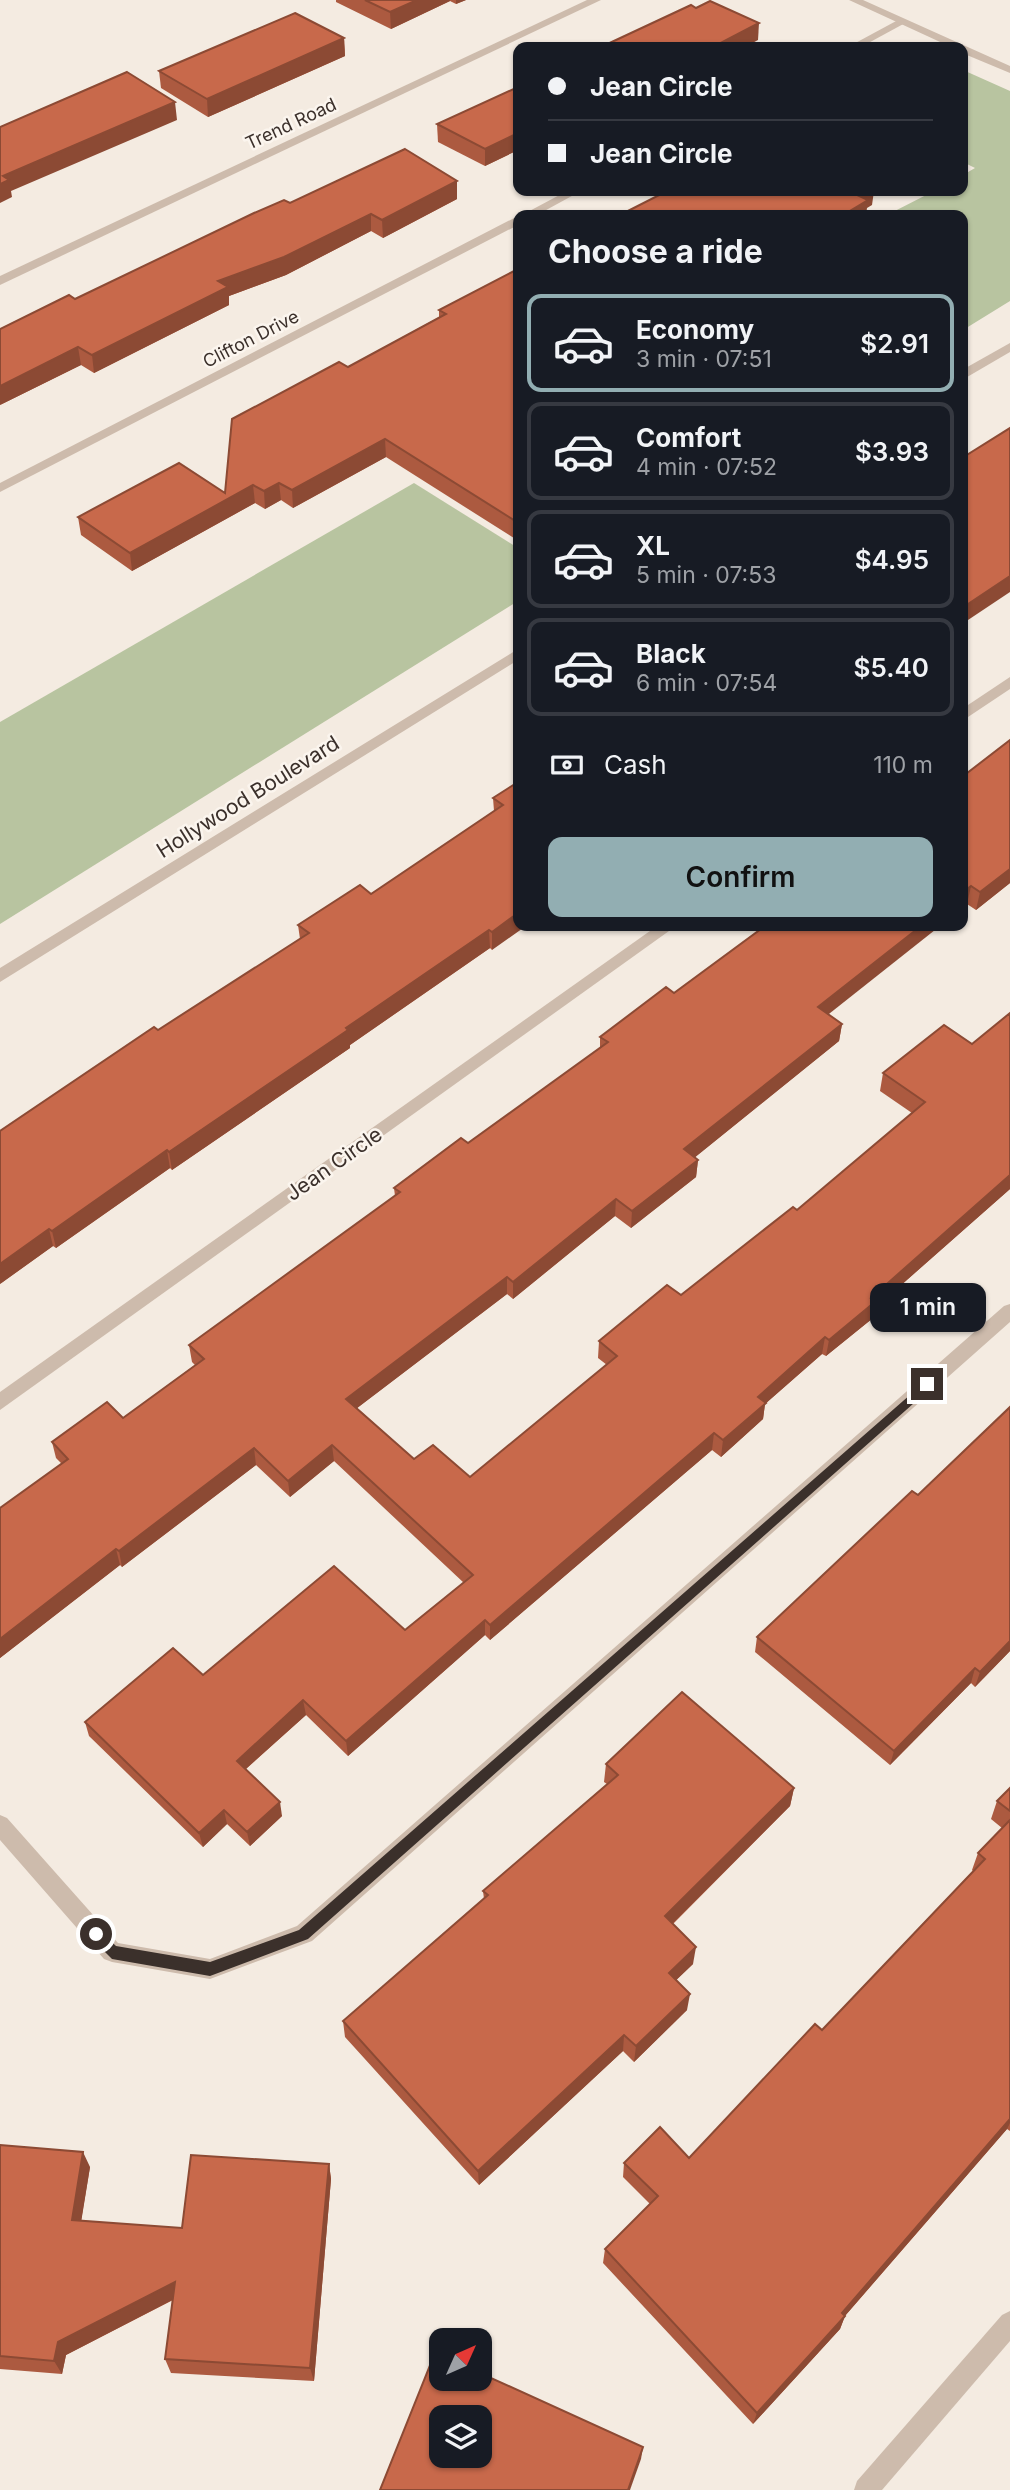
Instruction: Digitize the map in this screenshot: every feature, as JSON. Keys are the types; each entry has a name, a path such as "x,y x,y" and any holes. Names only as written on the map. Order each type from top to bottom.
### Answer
{"street":[{"name":"Trend Road","path":"0,281 596,0"},
{"path":"854,0 947,42"},
{"path":"863,42 902,22"},
{"path":"968,51 1010,70"},
{"path":"538,210 565,196"},
{"name":"Clifton Drive","path":"0,488 513,223"},
{"path":"968,372 1010,347"},
{"name":"Hollywood Boulevard","path":"0,976 513,656"},
{"path":"968,712 1010,682"},
{"name":"Jean Circle","path":"0,1402 661,931"},
{"path":"0,1825 112,1952 210,1969 303,1934 1010,1311"},
{"path":"866,2490 1010,2323"}],"green space":[{"path":"968,72 1010,91 1010,301 968,327 968,210 897,210 924,196 968,196 968,172 975,168 968,164"},
{"path":"414,483 513,545 513,604 0,924 0,722"}],"building":[{"path":"365,0 417,0 390,12"},
{"path":"710,1 759,23 723,42 612,42 691,5 696,8"},
{"path":"295,13 344,38 207,99 159,71"},
{"path":"127,72 175,102 3,176 9,180 0,184 0,127"},
{"path":"513,89 513,135 485,149 437,124"},
{"path":"405,149 457,181 382,220 371,214 284,257 218,281 228,287 92,355 78,347 0,386 0,329 69,295 75,299 254,213 284,200 290,203"},
{"path":"657,196 859,196 868,200 851,210 630,210"},
{"path":"513,272 513,519 385,439 292,490 279,483 264,491 253,485 130,553 78,517 179,463 225,493 232,419 339,362 348,367 446,314 439,310"},
{"path":"1010,428 1010,576 968,604 968,454"},
{"path":"1010,740 1010,869 980,892 971,886 968,888 968,772"},
{"path":"513,785 513,917 492,932 489,930 346,1028 348,1030 0,1264 0,1131 154,1027 158,1030 309,933 298,925 360,885 371,894 503,805 493,798"},
{"path":"758,931 915,931 818,1007 842,1024 684,1149 698,1160 632,1211 616,1199 513,1282 507,1277 346,1399 414,1459 433,1445 470,1477 617,1356 599,1341 667,1285 681,1295 793,1207 797,1210 925,1102 883,1073 944,1025 972,1044 1010,1013 1010,1175 871,1298 876,1301 829,1340 825,1337 758,1397 766,1403 723,1440 714,1433 490,1625 485,1620 346,1741 303,1700 237,1761 280,1802 247,1832 224,1810 199,1833 85,1722 173,1648 203,1675 334,1566 405,1630 473,1575 332,1445 288,1481 254,1448 119,1551 116,1549 0,1639 0,1508 68,1459 52,1442 107,1402 123,1418 204,1359 189,1345 400,1192 394,1188 461,1138 468,1143 608,1042 600,1037 666,987 674,993"},
{"path":"1010,1407 1010,1641 980,1672 975,1668 894,1751 757,1637 912,1491 918,1495"},
{"path":"682,1692 794,1788 665,1916 696,1947 669,1973 690,1994 636,2046 624,2035 478,2171 343,2021 488,1895 483,1891 618,1775 606,1764"},
{"path":"1010,1788 1010,1811 997,1801"},
{"path":"1010,1820 1010,2119 842,2313 845,2316 757,2413 605,2249 658,2196 624,2163 660,2127 689,2158 815,2024 822,2030 985,1859 978,1853"},
{"path":"0,2145 83,2152 72,2220 182,2228 191,2155 329,2164 310,2368 165,2359 175,2282 58,2342 54,2361 0,2356"},
{"path":"429,2368 429,2391 492,2391 492,2378 643,2447 628,2490 380,2490"}],"route":[{"path":"96,1934 112,1952 210,1969 303,1934 927,1384"}]}
